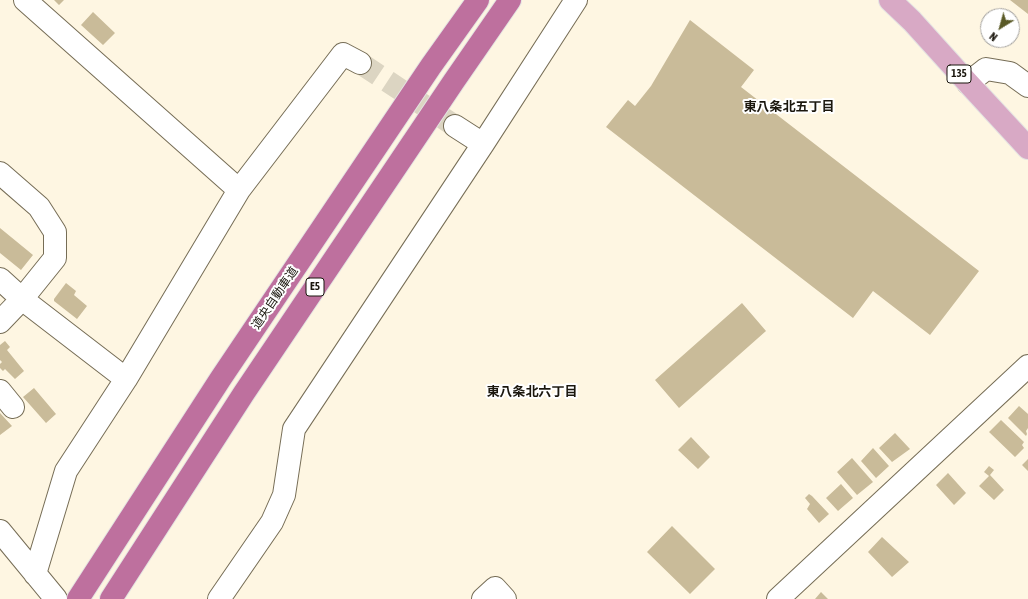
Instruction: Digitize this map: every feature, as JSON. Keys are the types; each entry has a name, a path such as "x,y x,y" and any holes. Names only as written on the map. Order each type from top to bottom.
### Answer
{"highway":[{"path":"431,66 469,0"},
{"name":"道央自動車道","path":"78,599 221,378 431,66 478,0"},
{"name":"E5","path":"110,599 244,393 510,0"}],"main road":[{"name":"135","path":"890,0 912,21 1028,148"}],"street":[{"path":"25,0 239,190"},
{"path":"219,599 272,522 281,502 284,495 294,429 483,144 576,0"},
{"path":"38,564 66,471 126,379 239,190 343,54 360,63"},
{"path":"968,83 986,69 1010,73 1028,86"},
{"path":"455,126 483,144"},
{"path":"0,173 40,207 56,232 55,258 22,299 0,322"},
{"path":"0,279 22,299 126,379"},
{"path":"778,599 1028,366"},
{"path":"0,531 38,564 49,597"},
{"path":"483,599 495,588 505,599"}],"building":[{"path":"54,0 64,0 59,5"},
{"path":"1010,0 1028,0 1028,14"},
{"path":"93,12 115,33 103,45 81,25"},
{"path":"690,20 754,70 741,87 979,271 930,335 873,291 853,318 606,127 628,100 635,106 651,86"},
{"path":"0,228 33,255 21,270 0,253"},
{"path":"66,283 76,291 74,295 87,306 77,319 54,301"},
{"path":"742,303 766,331 679,408 655,380"},
{"path":"5,341 10,347 7,350 24,371 15,379 5,369 3,371 0,368 0,364 2,362 0,360 0,345"},
{"path":"34,388 56,414 46,423 23,397"},
{"path":"1019,406 1028,414 1028,428 1026,431 1026,436 1008,418"},
{"path":"0,413 12,426 0,435"},
{"path":"1001,420 1024,442 1022,445 1024,448 1015,457 989,432"},
{"path":"895,433 910,449 892,462 879,448"},
{"path":"691,437 710,457 698,469 678,450"},
{"path":"873,448 889,466 876,478 861,461"},
{"path":"852,458 873,482 857,495 837,472"},
{"path":"1028,459 1028,471 1022,465"},
{"path":"989,466 994,470 990,475 1004,490 994,500 979,486 989,476 984,472"},
{"path":"948,473 966,493 954,505 936,485"},
{"path":"841,484 853,498 838,511 826,498"},
{"path":"809,494 829,514 819,523 807,509 810,504 805,498"},
{"path":"672,526 715,569 690,594 647,552"},
{"path":"882,537 909,562 892,577 868,552"},
{"path":"821,592 828,599 815,599"}],"tunnel":[{"path":"360,63 455,126"}],"district":[{"name":"東八条北五丁目","path":"789,107"},
{"name":"東八条北六丁目","path":"532,392"}]}
